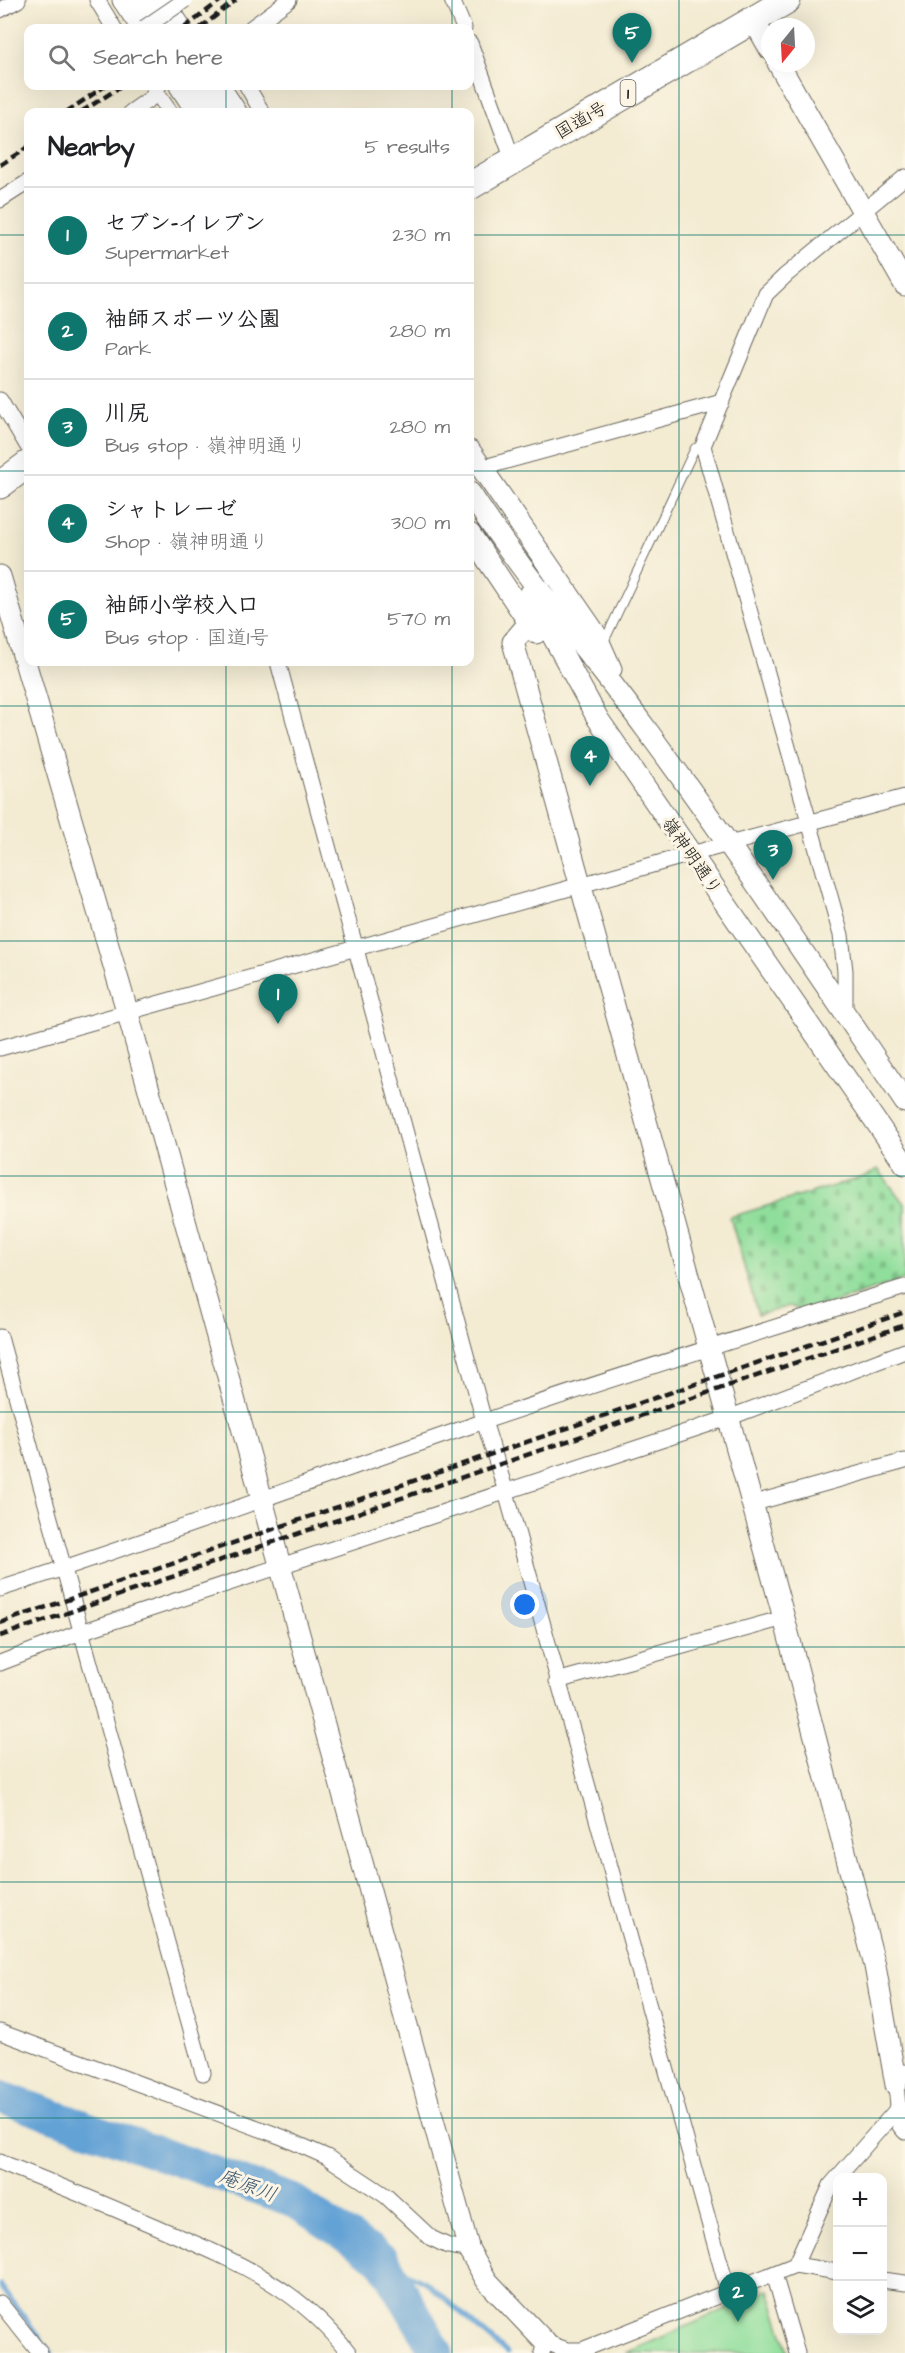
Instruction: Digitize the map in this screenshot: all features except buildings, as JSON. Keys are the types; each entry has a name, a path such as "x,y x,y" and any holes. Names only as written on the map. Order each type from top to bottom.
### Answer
{"highway":[{"name":"国道1号","path":"474,184 787,0"},
{"path":"0,485 24,467"}],"street":[{"path":"0,10 18,0"},
{"path":"97,0 112,24"},
{"path":"123,0 140,24"},
{"path":"141,0 157,24"},
{"path":"162,0 179,24"},
{"path":"149,24 185,0"},
{"path":"256,24 289,0"},
{"path":"452,0 462,24"},
{"path":"753,20 761,34"},
{"path":"474,54 513,160"},
{"path":"783,72 905,285"},
{"path":"136,108 157,90 168,108"},
{"path":"183,90 194,108"},
{"path":"201,90 214,108"},
{"path":"222,90 233,108"},
{"path":"248,90 259,108"},
{"path":"845,1013 845,971 841,935 703,446 766,294 905,177"},
{"path":"0,200 24,185"},
{"path":"0,400 24,440"},
{"path":"624,699 595,633 475,459 722,402"},
{"name":"嶺神明通り","path":"474,499 498,536 598,719 905,1164"},
{"name":"嶺神明通り","path":"498,536 624,699 731,845 905,1102"},
{"path":"474,540 529,623 598,719"},
{"path":"0,576 24,658"},
{"path":"529,623 513,642 784,1618 875,1966 900,2079 897,2108 900,2126 905,2132"},
{"path":"26,666 128,1014 469,2250 487,2281 543,2347 567,2350 582,2350 795,2265 833,2271"},
{"path":"279,666 484,1421 506,1492 728,2292"},
{"path":"0,1048 128,1014 691,854 905,797"},
{"path":"0,1589 262,1500 484,1421 905,1287"},
{"path":"0,1337 203,2073"},
{"path":"0,1663 81,1632 728,1418 905,1351"},
{"path":"751,1504 905,1461"},
{"path":"557,1681 784,1618"},
{"path":"0,2032 282,2137 327,2157 386,2196 432,2238 448,2246 469,2250"},
{"path":"795,2265 831,2185 897,2108"},
{"path":"0,2162 220,2254 268,2279 333,2332 349,2353"},
{"path":"774,2274 797,2353"},
{"path":"887,2281 905,2283"},
{"path":"0,2303 39,2353"}],"lane":[{"path":"601,648 694,448 703,446"}],"green space":[{"path":"878,1169 905,1205 905,1279 805,1312 789,1306 758,1315 730,1217 867,1176"},
{"path":"769,2290 789,2353 626,2353"}],"waterway":[{"name":"庵原川","path":"0,2097 294,2201 383,2260 437,2353"},
{"path":"383,2260 427,2283 507,2353"},
{"path":"0,2285 51,2353"}],"railway":[{"path":"189,24 221,0"},
{"path":"205,24 236,0"},
{"path":"72,108 99,90"},
{"path":"87,108 116,90"},
{"path":"0,165 24,150"},
{"path":"0,1623 905,1312"},
{"path":"0,1636 905,1325"}],"place":[{"name":"袖師小学校入口","path":"632,63"},
{"name":"シャトレーゼ","path":"590,786"},
{"name":"川尻","path":"773,880"},
{"name":"セブン-イレブン","path":"278,1024"},
{"name":"袖師スポーツ公園","path":"738,2322"}]}
